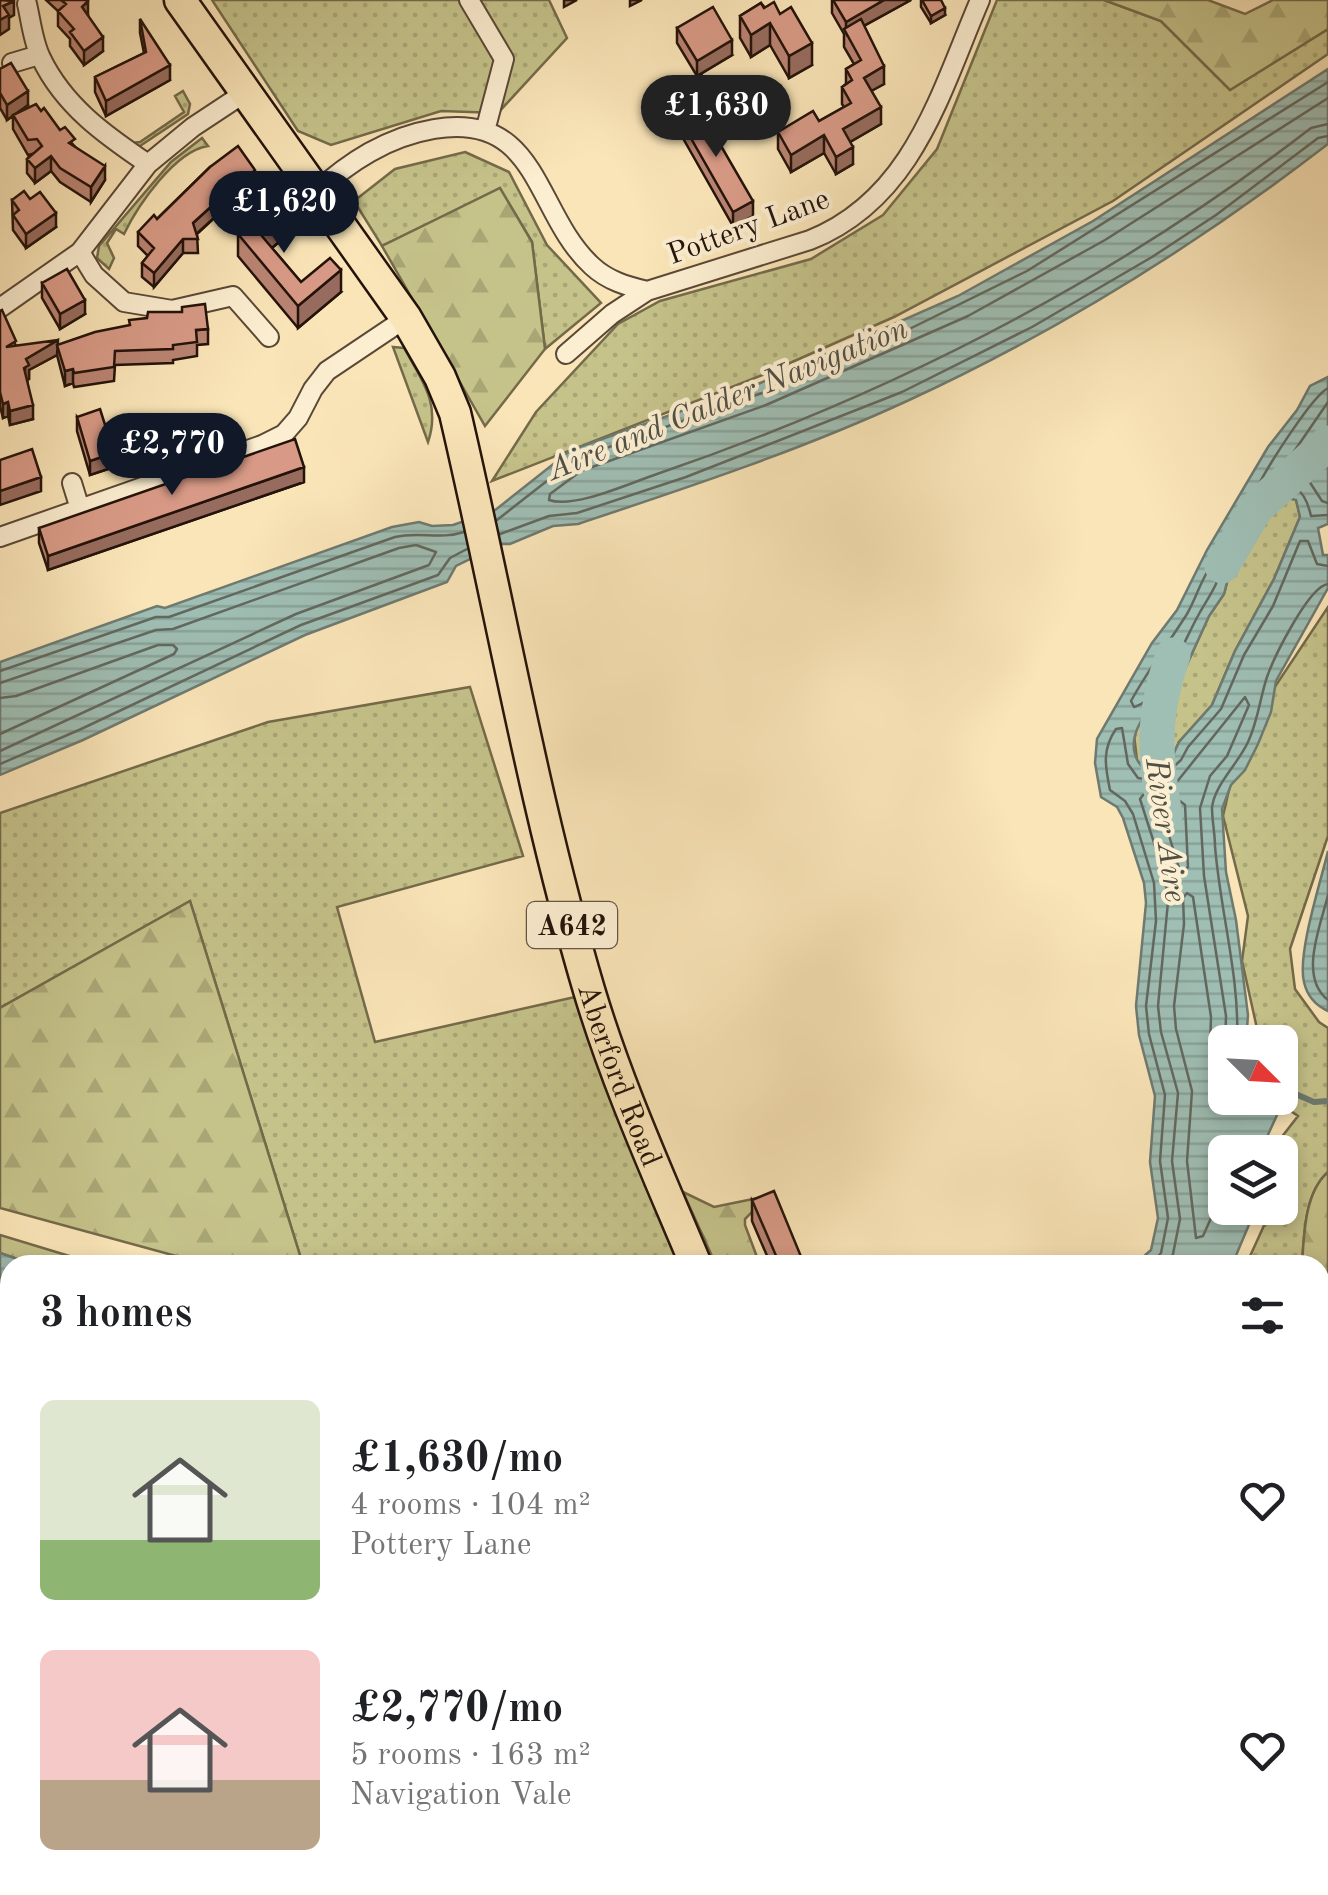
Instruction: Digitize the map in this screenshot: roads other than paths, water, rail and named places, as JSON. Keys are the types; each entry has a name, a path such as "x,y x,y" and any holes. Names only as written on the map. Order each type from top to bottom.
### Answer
{"main road":[{"name":"A642","path":"180,0 406,318"},
{"name":"Aberford Road","path":"406,318 440,377 455,414 544,818 589,990 625,1096 692,1255"}],"street":[{"path":"314,193 362,156 406,134 455,126 485,130 504,59 469,0"},
{"name":"Pottery Lane","path":"566,354 612,314 647,291 832,232 856,215 918,147 980,0"},
{"path":"27,4 39,55 73,106 106,136 148,164"},
{"path":"12,64 39,55"},
{"path":"0,308 80,252 148,164 194,126 246,92"},
{"name":"Pottery Lane","path":"485,130 520,153 536,175 566,234 595,269 613,281 647,291"},
{"path":"80,252 94,275 124,302 172,310 232,296 268,337"},
{"path":"0,536 262,446 284,434 298,418 327,371 406,318"},
{"path":"72,483 80,508"}],"water":[{"name":"Aire and Calder Navigation","path":"1328,69 1328,144 1177,252 1018,346 907,401 786,452 578,524 553,526 501,544 456,566 447,582 305,635 0,775 0,662 392,527 419,522 453,525 494,511 571,450 758,384 958,296 1093,221"},
{"path":"1328,377 1328,524 1318,528 1323,555 1328,555 1328,588 1276,681 1271,712 1258,744 1245,770 1231,785 1222,809 1226,872 1248,1015 1247,1025 1208,1025 1208,1115 1277,1115 1268,1135 1208,1135 1208,1225 1249,1225 1236,1255 1145,1255 1151,1250 1158,1218 1150,1162 1155,1096 1139,1035 1136,1006 1146,903 1144,883 1123,818 1117,807 1101,797 1095,763 1097,739 1152,643 1177,610 1207,550 1268,447 1310,386","holes":["1279,496 1296,500 1300,517 1274,579 1235,651 1212,705 1174,753 1153,773 1148,772 1134,752 1137,729 1143,717 1171,694 1172,681 1184,671 1209,616 1224,594 1233,559 1254,540 1247,524 1256,510"]},
{"path":"1328,851 1328,1011 1309,996 1303,970 1307,936"}],"waterway":[{"name":"River Aire","path":"1222,566 1256,508 1328,443"},
{"name":"River Aire","path":"1165,815 1157,735 1161,697 1173,655"},
{"path":"1298,1095 1314,1102 1328,1101"}]}
